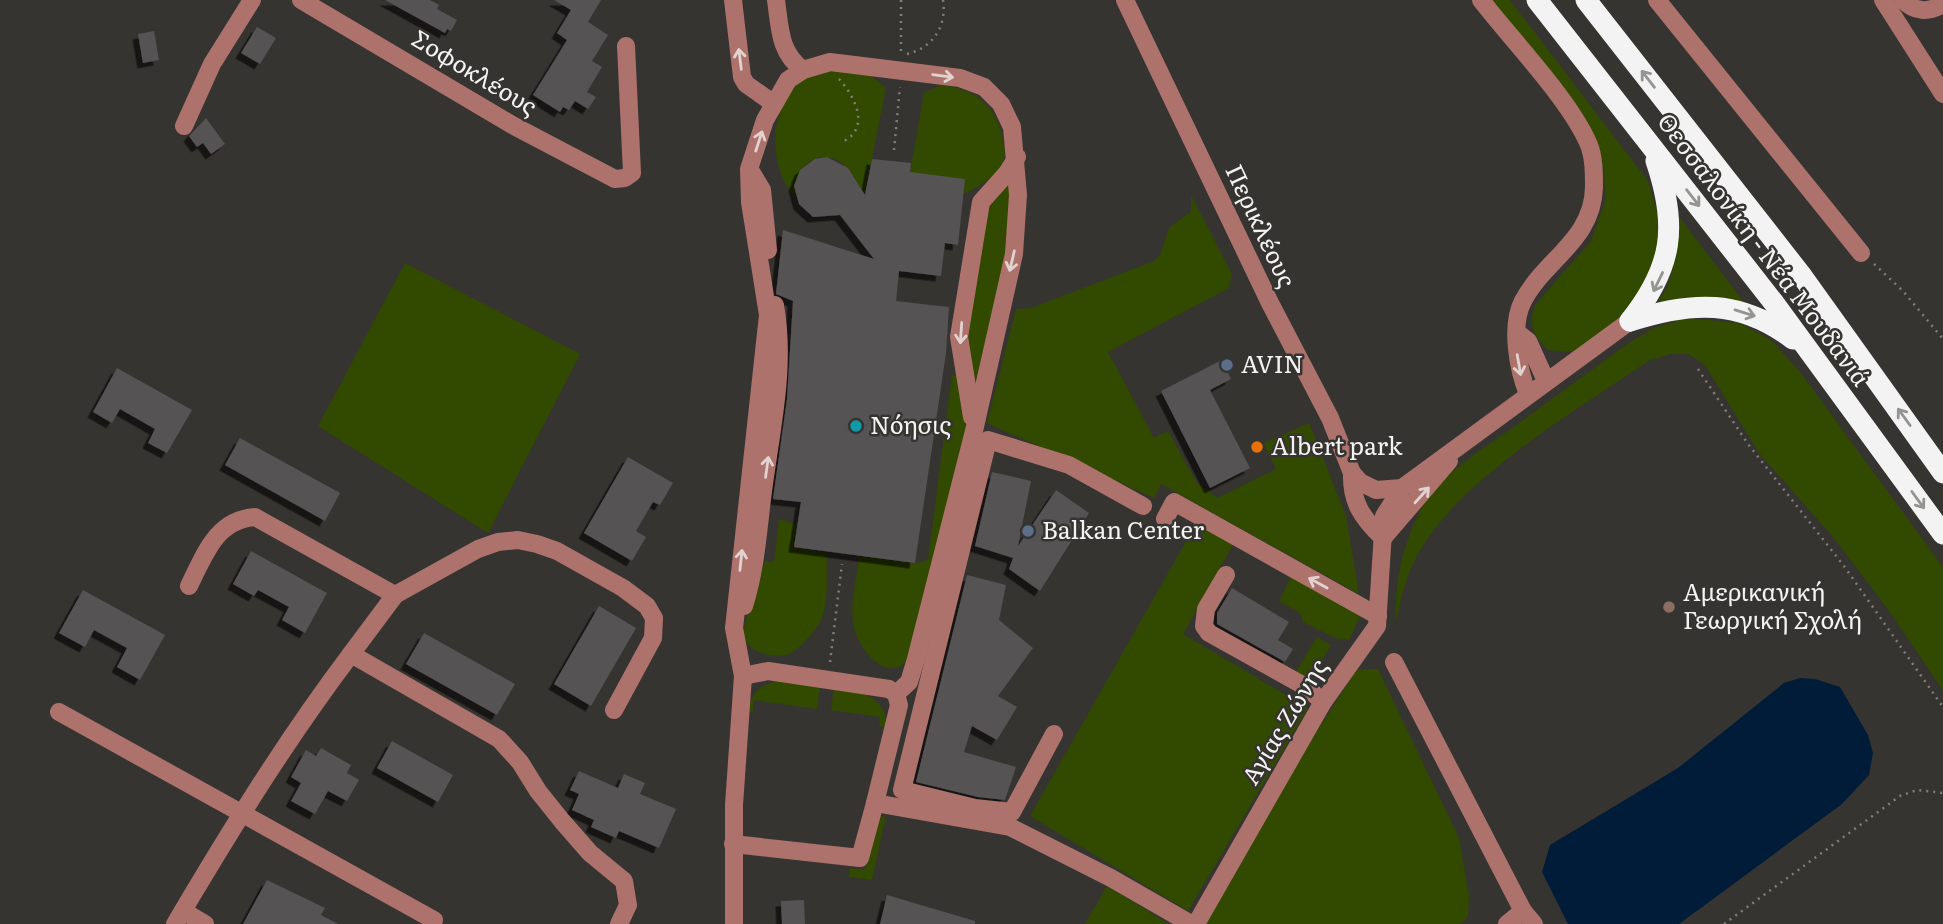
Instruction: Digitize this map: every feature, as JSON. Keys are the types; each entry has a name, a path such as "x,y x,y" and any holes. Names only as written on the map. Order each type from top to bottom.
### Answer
{"highway":[{"name":"Θεσσαλονίκη - Νέα Μουδανιά","path":"1537,0 1774,303 1943,534"},
{"name":"Θεσσαλονίκη - Νέα Μουδανιά","path":"1586,0 1802,276 1943,473"},
{"path":"1630,321 1653,291 1667,255 1669,206 1651,145"},
{"path":"1630,321 1689,307 1732,309 1756,316 1804,347"}],"street":[{"path":"184,126 212,64 252,0"},
{"name":"Σοφοκλέους","path":"301,0 321,5 573,159 615,179 625,178 632,173 626,46"},
{"path":"733,0 742,77 746,84 774,103"},
{"path":"776,0 783,48 791,61 803,70"},
{"name":"Περικλέους","path":"1125,0 1270,303 1330,418 1383,538"},
{"path":"1481,0 1577,122 1589,146 1594,172 1594,192 1584,227 1522,302 1518,319 1517,357 1528,394"},
{"path":"1657,0 1861,253"},
{"path":"1883,0 1943,94"},
{"path":"1903,0 1914,9 1922,10 1943,4"},
{"path":"734,924 733,844 743,676 734,628 768,315 750,202 749,169 774,103 788,80 803,70 830,62 901,63 984,87 1001,104 1012,127 1017,157 1018,195 1014,254 974,431 916,659 909,682 896,694"},
{"path":"974,431 960,345 961,324 981,202 1007,173 1017,157"},
{"path":"1356,477 1384,492 1402,488 1630,321"},
{"path":"1519,334 1528,341 1546,381"},
{"path":"1536,357 1557,360 1580,356"},
{"path":"1054,734 1012,812 975,808 902,790 988,440 1069,465 1143,506"},
{"path":"1383,538 1429,487 1457,450"},
{"name":"Αγίας Ζώνης","path":"1193,924 1322,702 1377,626 1384,516 1402,488"},
{"path":"1165,519 1174,502 1378,616"},
{"path":"189,586 211,543 229,524 239,518 255,517 395,595"},
{"path":"205,924 179,918 241,812 293,733 395,595 478,549 498,542 518,540 557,551 623,587 647,606 656,628 653,638 614,710"},
{"path":"1226,575 1206,609 1204,626 1209,633 1306,687 1322,702"},
{"path":"351,654 499,739 590,853 624,881 628,905 619,924"},
{"path":"1394,663 1528,917 1507,924"},
{"path":"733,844 860,858 899,705 896,694 889,689 768,671 743,676"},
{"path":"59,712 434,920"},
{"path":"876,803 1010,827 1193,924"}],"path":[{"path":"894,150 901,63 901,0"},
{"path":"901,63 935,37 942,24 943,0"},
{"path":"837,63 838,77 849,89 858,110 857,123 851,138 844,141"},
{"path":"1861,253 1903,290 1943,340"},
{"path":"1698,369 1748,444 1844,566 1943,706"},
{"path":"827,679 842,564"},
{"path":"1724,924 1900,796 1917,790 1943,793"}],"green space":[{"path":"1488,0 1510,0 1648,181 1663,233 1639,303 1573,352 1548,350 1533,330 1533,312 1535,305 1591,241 1605,201 1604,169 1592,139"},
{"path":"829,71 871,76 886,88 865,193 861,195 847,168 837,160 821,157 803,167 795,183 796,197 780,171 776,156 777,123 789,93 799,82"},
{"path":"940,85 962,90 981,99 999,125 1004,145 1004,159 998,171 963,194 910,172 924,93"},
{"path":"1010,181 1009,251 977,379 974,378 967,336 986,208"},
{"path":"1191,195 1232,274 1229,288 1108,352 1154,438 1168,431 1197,483 1217,498 1276,469 1263,443 1309,423 1346,516 1359,594 1161,484 1154,498 987,423 1016,309 1031,308 1154,261 1160,255 1169,228 1191,211"},
{"path":"1677,214 1746,305 1652,310 1666,288 1674,265"},
{"path":"405,263 580,354 488,533 318,426"},
{"path":"1687,318 1739,323 1770,339 1800,372 1943,567 1943,690 1884,604 1833,537 1759,453 1705,365 1689,354 1671,354 1648,361 1549,428 1480,481 1426,540 1410,571 1396,622 1398,580 1408,539 1419,513 1438,486 1477,453 1627,344 1654,328"},
{"path":"952,375 964,376 966,438 908,660 890,668 881,665 865,651 855,632 852,607 859,556 915,563 928,560"},
{"path":"779,519 797,525 794,547 827,553 827,586 826,603 817,627 793,652 776,656 762,653 750,646 746,641 744,629 764,561 774,562"},
{"path":"1197,522 1235,541 1183,634 1308,708 1188,911 1030,816"},
{"path":"1291,577 1360,616 1349,640 1335,638 1303,622 1300,613 1279,601"},
{"path":"1317,637 1331,645 1308,683 1294,675"},
{"path":"1357,669 1378,669 1459,838 1469,895 1468,917 1460,924 1202,924 1284,783"},
{"path":"784,680 820,685 817,709 754,700 753,712 747,711 755,693 770,683"},
{"path":"834,687 863,694 877,701 882,708 887,727 879,726 880,717 831,710"},
{"path":"886,815 872,880 849,877 850,868 864,870 877,819"},
{"path":"1107,886 1169,924 1085,924"}],"water":[{"path":"1800,678 1815,679 1840,687 1868,735 1873,753 1869,775 1842,804 1679,924 1568,924 1542,872 1550,845 1678,768 1784,683"}],"building":[{"path":"385,0 430,0 439,5 437,9 457,20 451,31 447,29 445,33"},
{"path":"554,0 601,0 588,22 608,35 592,61 602,67 587,92 596,97 588,109 575,101 569,110 563,107 560,112 533,95 567,40 557,33 571,10"},
{"path":"257,27 276,38 260,64 241,53"},
{"path":"154,31 159,60 143,63 138,34"},
{"path":"206,118 225,144 211,154 203,143 197,147 189,136"},
{"name":"Νόησις","path":"827,157 848,168 865,195 872,159 911,163 910,172 965,179 958,245 945,243 941,276 899,271 896,301 949,307 946,353 915,563 794,547 801,502 773,499 787,399 793,301 776,294 783,230 874,259 840,215 813,217 799,204 794,186 800,170 815,159"},
{"path":"1222,360 1231,379 1210,390 1250,468 1210,488 1161,391"},
{"path":"117,368 192,410 167,453 148,443 155,429 120,409 112,423 93,412"},
{"path":"240,438 340,493 325,521 225,465"},
{"path":"628,457 673,483 660,505 653,502 636,531 646,537 632,561 584,533"},
{"name":"Balkan Center","path":"992,472 1031,481 1018,546 1056,490 1089,513 1040,591 1009,569 1013,558 975,546"},
{"path":"251,551 327,593 305,633 282,620 289,607 258,590 254,596 233,584"},
{"path":"967,575 1006,585 999,620 1033,648 998,696 1017,707 997,740 972,726 964,752 1016,767 1005,800 978,797 916,782"},
{"path":"1232,588 1289,622 1278,640 1293,649 1285,662 1217,624 1217,613"},
{"path":"83,590 165,635 140,680 117,667 127,648 94,630 85,647 59,633"},
{"path":"599,606 636,628 591,706 554,684"},
{"path":"424,633 515,684 497,715 406,664"},
{"path":"392,741 453,775 438,802 377,768"},
{"path":"321,748 351,765 347,773 359,780 347,801 328,791 315,814 291,801 301,783 291,777 306,750 316,756"},
{"path":"579,771 618,788 624,774 645,783 640,794 676,809 659,848 619,831 616,838 591,827 594,820 572,810 579,794 570,790"},
{"path":"267,880 325,908 321,915 338,924 243,924"},
{"path":"887,895 975,921 975,924 880,924"},
{"path":"804,900 805,924 782,924 781,901"}],"place":[{"name":"AVIN","path":"1227,365"},
{"name":"Νόησις","path":"856,426"},
{"name":"Albert park","path":"1257,447"},
{"name":"Balkan Center","path":"1028,531"},
{"name":"Αμερικανική Γεωργική Σχολή","path":"1669,607"}]}
